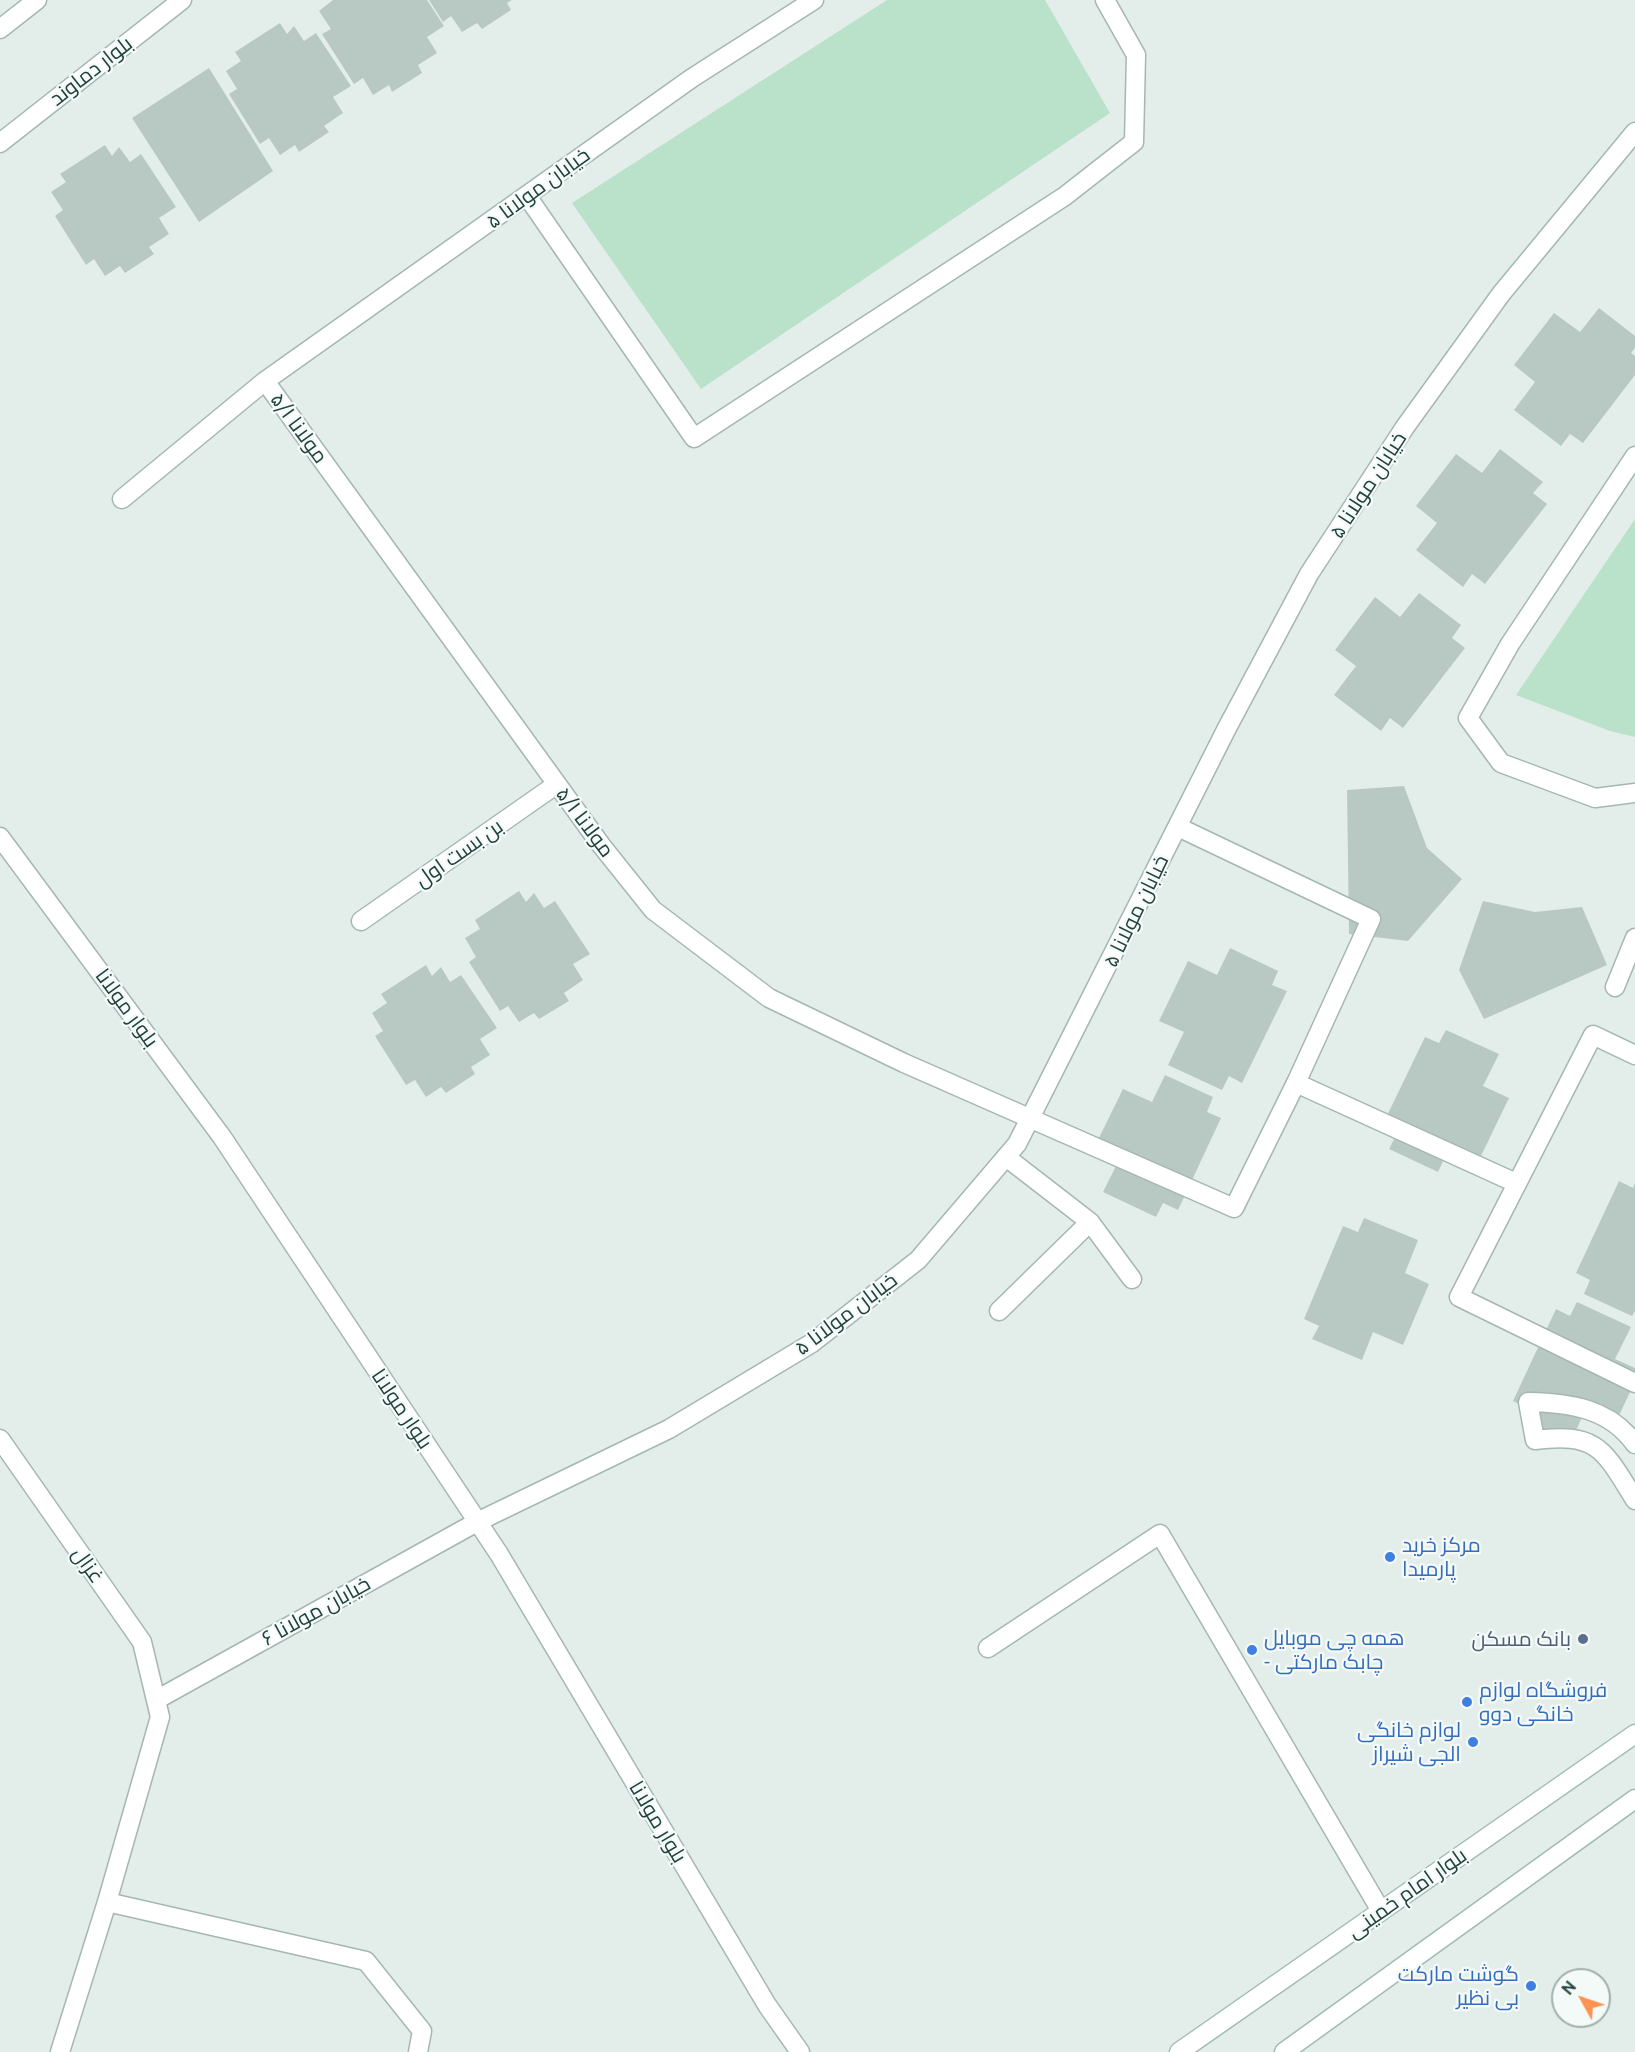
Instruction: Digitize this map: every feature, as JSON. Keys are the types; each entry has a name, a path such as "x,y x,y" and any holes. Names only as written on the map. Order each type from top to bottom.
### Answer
{"street":[{"path":"0,29 37,0"},
{"name":"بلوار دماوند","path":"0,143 182,0"},
{"name":"خیابان مولانا ۵","path":"122,499 265,381 692,78 814,0"},
{"path":"527,196 694,438 1065,196 1134,142 1136,55 1105,0"},
{"name":"خیابان مولانا ۵","path":"477,1522 669,1429 812,1343 918,1260 1017,1144 1178,826 1316,564 1406,427 1501,294 1634,138"},
{"name":"مولانا ۵/۱","path":"265,381 557,784 653,910 769,998 1029,1120 1234,1208 1296,1083"},
{"path":"1635,456 1510,644 1468,718 1501,763 1595,798 1635,793"},
{"name":"بن بست اول","path":"361,921 557,784"},
{"path":"1178,826 1371,919 1296,1083 1516,1183"},
{"name":"بلوار مولانا","path":"0,837 222,1137 499,1554 767,2005 800,2052"},
{"path":"1615,987 1635,938"},
{"path":"1635,1055 1593,1035 1459,1298 1635,1383"},
{"path":"1006,1157 1090,1222 1132,1279"},
{"path":"999,1311 1090,1222"},
{"path":"1635,1444 1624,1430 1602,1413 1559,1402 1528,1402 1535,1440 1565,1436 1579,1438 1593,1444 1603,1452 1635,1500"},
{"name":"غزال","path":"0,1439 142,1642 160,1718 107,1902 60,2052"},
{"name":"خیابان مولانا ۶","path":"156,1700 477,1522"},
{"path":"988,1648 1160,1534 1381,1911"},
{"name":"بلوار امام خمینی","path":"1179,2052 1635,1734"},
{"path":"1284,2052 1635,1799"},
{"path":"107,1902 366,1961 422,2031 418,2052"},
{"name":"بلوار مولانا","path":"767,2005 785,2052"}],"green space":[{"path":"887,0 1045,0 1110,113 701,389 572,203"},
{"path":"1635,519 1635,737 1610,731 1516,695"}],"building":[{"path":"333,0 427,0 444,26 427,37 437,53 418,65 422,73 392,92 389,85 373,95 363,78 354,84 322,34 331,29 319,11"},
{"path":"429,0 512,0 507,3 511,10 482,29 477,23 462,32 451,16 443,22"},
{"path":"280,23 287,34 294,26 304,41 316,33 351,86 333,97 343,113 324,126 329,132 299,152 295,145 280,155 269,138 260,144 229,94 237,89 226,71 241,61 235,52"},
{"path":"209,68 273,171 199,222 132,118"},
{"path":"105,145 112,156 119,147 130,162 141,154 176,207 159,218 169,234 149,247 154,254 125,273 120,266 105,276 94,259 86,265 55,216 63,210 51,192 66,182 60,174"},
{"path":"1599,308 1635,336 1635,348 1631,353 1635,356 1635,375 1583,443 1570,434 1561,446 1514,410 1535,382 1514,365 1554,313 1580,332"},
{"path":"1500,449 1543,482 1533,493 1547,504 1485,584 1472,574 1463,587 1416,550 1437,523 1416,506 1456,454 1482,473"},
{"path":"1419,593 1461,625 1452,638 1465,648 1403,728 1390,718 1381,731 1334,695 1356,666 1335,650 1375,597 1400,617"},
{"path":"1404,786 1427,848 1462,879 1408,941 1349,934 1347,790"},
{"path":"519,891 526,902 534,893 544,908 555,901 590,954 573,964 583,980 564,993 569,1001 539,1019 534,1013 519,1022 508,1006 500,1011 469,962 476,957 465,938 480,929 475,920"},
{"path":"1483,901 1535,912 1582,907 1607,965 1484,1019 1459,970"},
{"path":"1230,948 1278,971 1272,985 1287,991 1242,1083 1229,1076 1222,1090 1168,1065 1184,1032 1159,1021 1188,961 1217,975"},
{"path":"426,965 432,976 441,967 450,982 461,975 497,1028 480,1039 490,1055 471,1067 475,1074 446,1093 441,1087 426,1097 415,1080 406,1085 375,1036 383,1031 372,1013 387,1003 381,994"},
{"path":"1446,1030 1499,1054 1483,1086 1509,1098 1480,1158 1451,1144 1438,1172 1389,1149 1396,1135 1381,1128 1425,1037 1439,1043"},
{"path":"1165,1075 1213,1097 1207,1112 1221,1118 1178,1210 1163,1203 1156,1217 1103,1192 1119,1160 1094,1148 1123,1089 1152,1102"},
{"path":"1619,1181 1633,1188 1635,1183 1635,1311 1632,1316 1584,1294 1590,1280 1576,1273"},
{"path":"1364,1218 1418,1240 1405,1273 1429,1284 1403,1345 1373,1332 1362,1360 1312,1339 1319,1326 1304,1319 1343,1226 1358,1232"},
{"path":"1577,1302 1631,1327 1615,1359 1635,1368 1635,1381 1612,1431 1582,1417 1570,1444 1521,1422 1528,1408 1513,1401 1556,1309 1570,1316"}],"place":[{"name":"مرکز خرید پارمیدا","path":"1390,1557"},
{"name":"بانک مسکن","path":"1583,1639"},
{"name":"همه چی موبایل - چابک مارکتی","path":"1252,1650"},
{"name":"فروشگاه لوازم خانگی دوو","path":"1467,1702"},
{"name":"لوازم خانگی الجی شیراز","path":"1473,1742"},
{"name":"گوشت مارکت بی نظیر","path":"1531,1986"}]}
